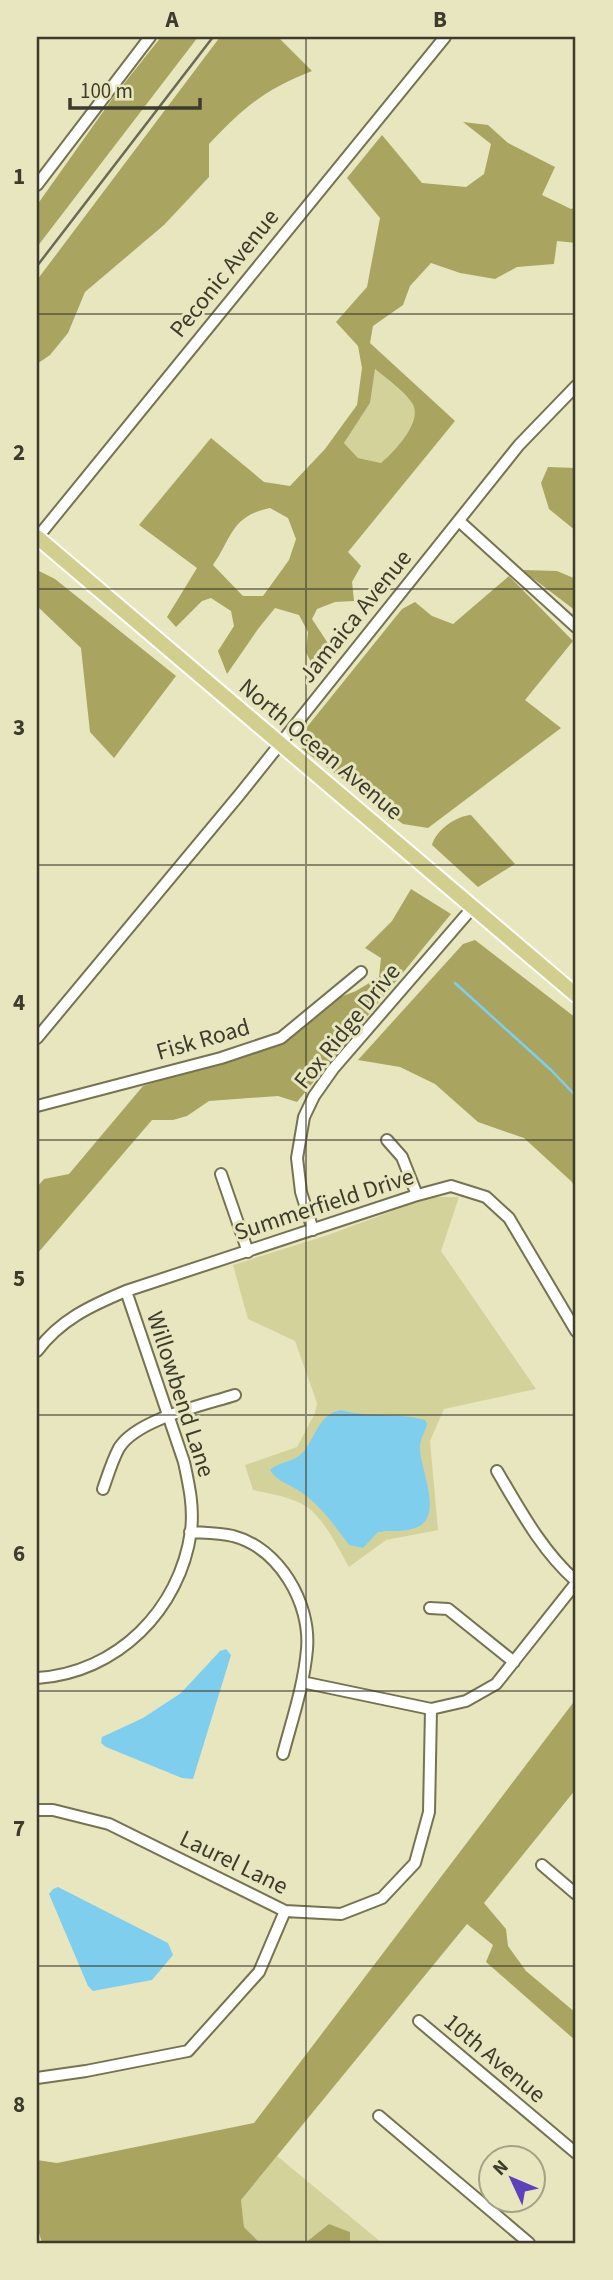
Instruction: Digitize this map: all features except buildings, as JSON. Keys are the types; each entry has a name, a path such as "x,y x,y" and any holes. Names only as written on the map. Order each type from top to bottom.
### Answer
{"main road":[{"name":"North Ocean Avenue","path":"37,537 576,995"}],"street":[{"path":"37,186 150,37"},
{"name":"Peconic Avenue","path":"37,537 446,37"},
{"name":"Jamaica Avenue","path":"37,1038 280,744 519,445 576,386"},
{"path":"459,521 576,627"},
{"name":"Fox Ridge Drive","path":"313,1230 301,1192 297,1158 304,1116 333,1069 473,907"},
{"name":"Fisk Road","path":"37,1106 221,1058 281,1038 361,972"},
{"path":"387,1140 402,1157 417,1195"},
{"path":"222,1174 248,1252"},
{"name":"Summerfield Drive","path":"37,1351 49,1335 65,1321 88,1307 126,1291 451,1186 485,1196 509,1218 576,1331"},
{"name":"Willowbend Lane","path":"37,1678 74,1673 98,1663 144,1630 161,1607 181,1570 191,1532 190,1489 184,1462 126,1291"},
{"path":"103,1489 120,1447 133,1434 169,1417 235,1395"},
{"path":"302,1682 431,1709 466,1701 496,1684 576,1582 544,1548 497,1471"},
{"path":"191,1532 235,1537 266,1554 285,1573 295,1591 307,1635 302,1682 283,1754"},
{"path":"430,1608 447,1609 514,1662"},
{"name":"Laurel Lane","path":"37,1810 53,1810 109,1824 285,1911 341,1914 382,1898 415,1863 429,1811 431,1709"},
{"path":"542,1865 576,1894"},
{"path":"37,2078 188,2051 259,1972 285,1911"},
{"name":"10th Avenue","path":"419,2021 576,2153"},
{"path":"379,2116 529,2243"}],"shaded area":[{"path":"161,37 198,37 37,247 37,205 115,95"},
{"path":"220,37 278,37 312,71 281,85 256,101 209,144 209,177 164,225 85,292 68,333 50,355 37,364 37,280"},
{"path":"463,122 488,125 508,143 555,167 542,195 571,209 576,207 576,243 557,241 554,264 517,267 495,279 460,273 431,263 410,286 403,305 373,326 370,343 455,421 348,552 361,566 352,582 354,601 335,602 317,609 312,619 335,654 314,669 306,652 308,632 299,615 275,608 227,674 218,651 234,626 231,611 211,598 202,601 176,627 167,617 197,568 139,525 211,438 264,482 290,486 325,449 357,405 362,368 358,346 336,322 367,287 380,218 347,178 382,135 422,183 466,187 484,174 491,144","holes":["375,369 404,394 415,410 406,436 381,463 358,458 344,443 370,403","270,508 288,518 296,539 289,560 263,596 243,596 213,565 240,522 247,516"]},
{"path":"374,368 407,398 414,407 415,414 405,438 381,463 358,458 344,443 370,403"},
{"path":"548,467 576,468 576,531 549,509 541,483"},
{"path":"522,570 557,571 576,579 576,611"},
{"path":"39,571 55,579 176,676 114,758 90,732 81,648 37,606"},
{"path":"509,576 573,641 525,700 561,728 428,828 403,824 302,749 307,727 402,609 415,602 432,616 453,624"},
{"path":"471,815 515,864 478,887 432,845 447,825"},
{"path":"411,889 451,914 297,1102 278,1096 209,1101 187,1116 173,1120 152,1120 37,1254 37,1187 44,1179 69,1174 143,1086 283,1041 332,1000 356,991 379,977 381,958 365,948 392,921"},
{"path":"475,940 576,1018 576,1190 572,1182 524,1138 478,1122 435,1084 400,1067 358,1060 463,944"},
{"path":"430,1197 459,1197 441,1251 536,1389 444,1409 430,1441 438,1530 386,1540 349,1567 328,1530 311,1510 292,1499 253,1490 245,1465 297,1447 315,1413 317,1403 295,1341 248,1319 233,1265 328,1235"},
{"path":"576,1699 576,1789 484,1903 506,1929 508,1946 526,1971 576,2013 576,2041 486,1962 493,1945 467,1924 241,2200 244,2227 260,2243 42,2243 37,2226 37,2160 57,2163 254,2123"},
{"path":"277,2156 382,2243 350,2243 350,2232 329,2224 305,2243 260,2243 244,2227 241,2200"},
{"path":"329,2224 350,2232 350,2243 305,2243"}],"water":[{"path":"341,1410 425,1420 427,1424 420,1450 430,1506 428,1516 422,1524 408,1530 378,1532 363,1548 349,1545 315,1503 280,1480 270,1470 301,1455 323,1421"},
{"path":"226,1649 231,1655 193,1779 182,1778 101,1743 102,1737 143,1718 181,1693 220,1651"},
{"path":"58,1887 168,1943 173,1955 152,1980 93,1991 88,1986 49,1894"}],"waterway":[{"path":"455,983 576,1096"}],"railway":[{"path":"37,266 213,37"}]}
